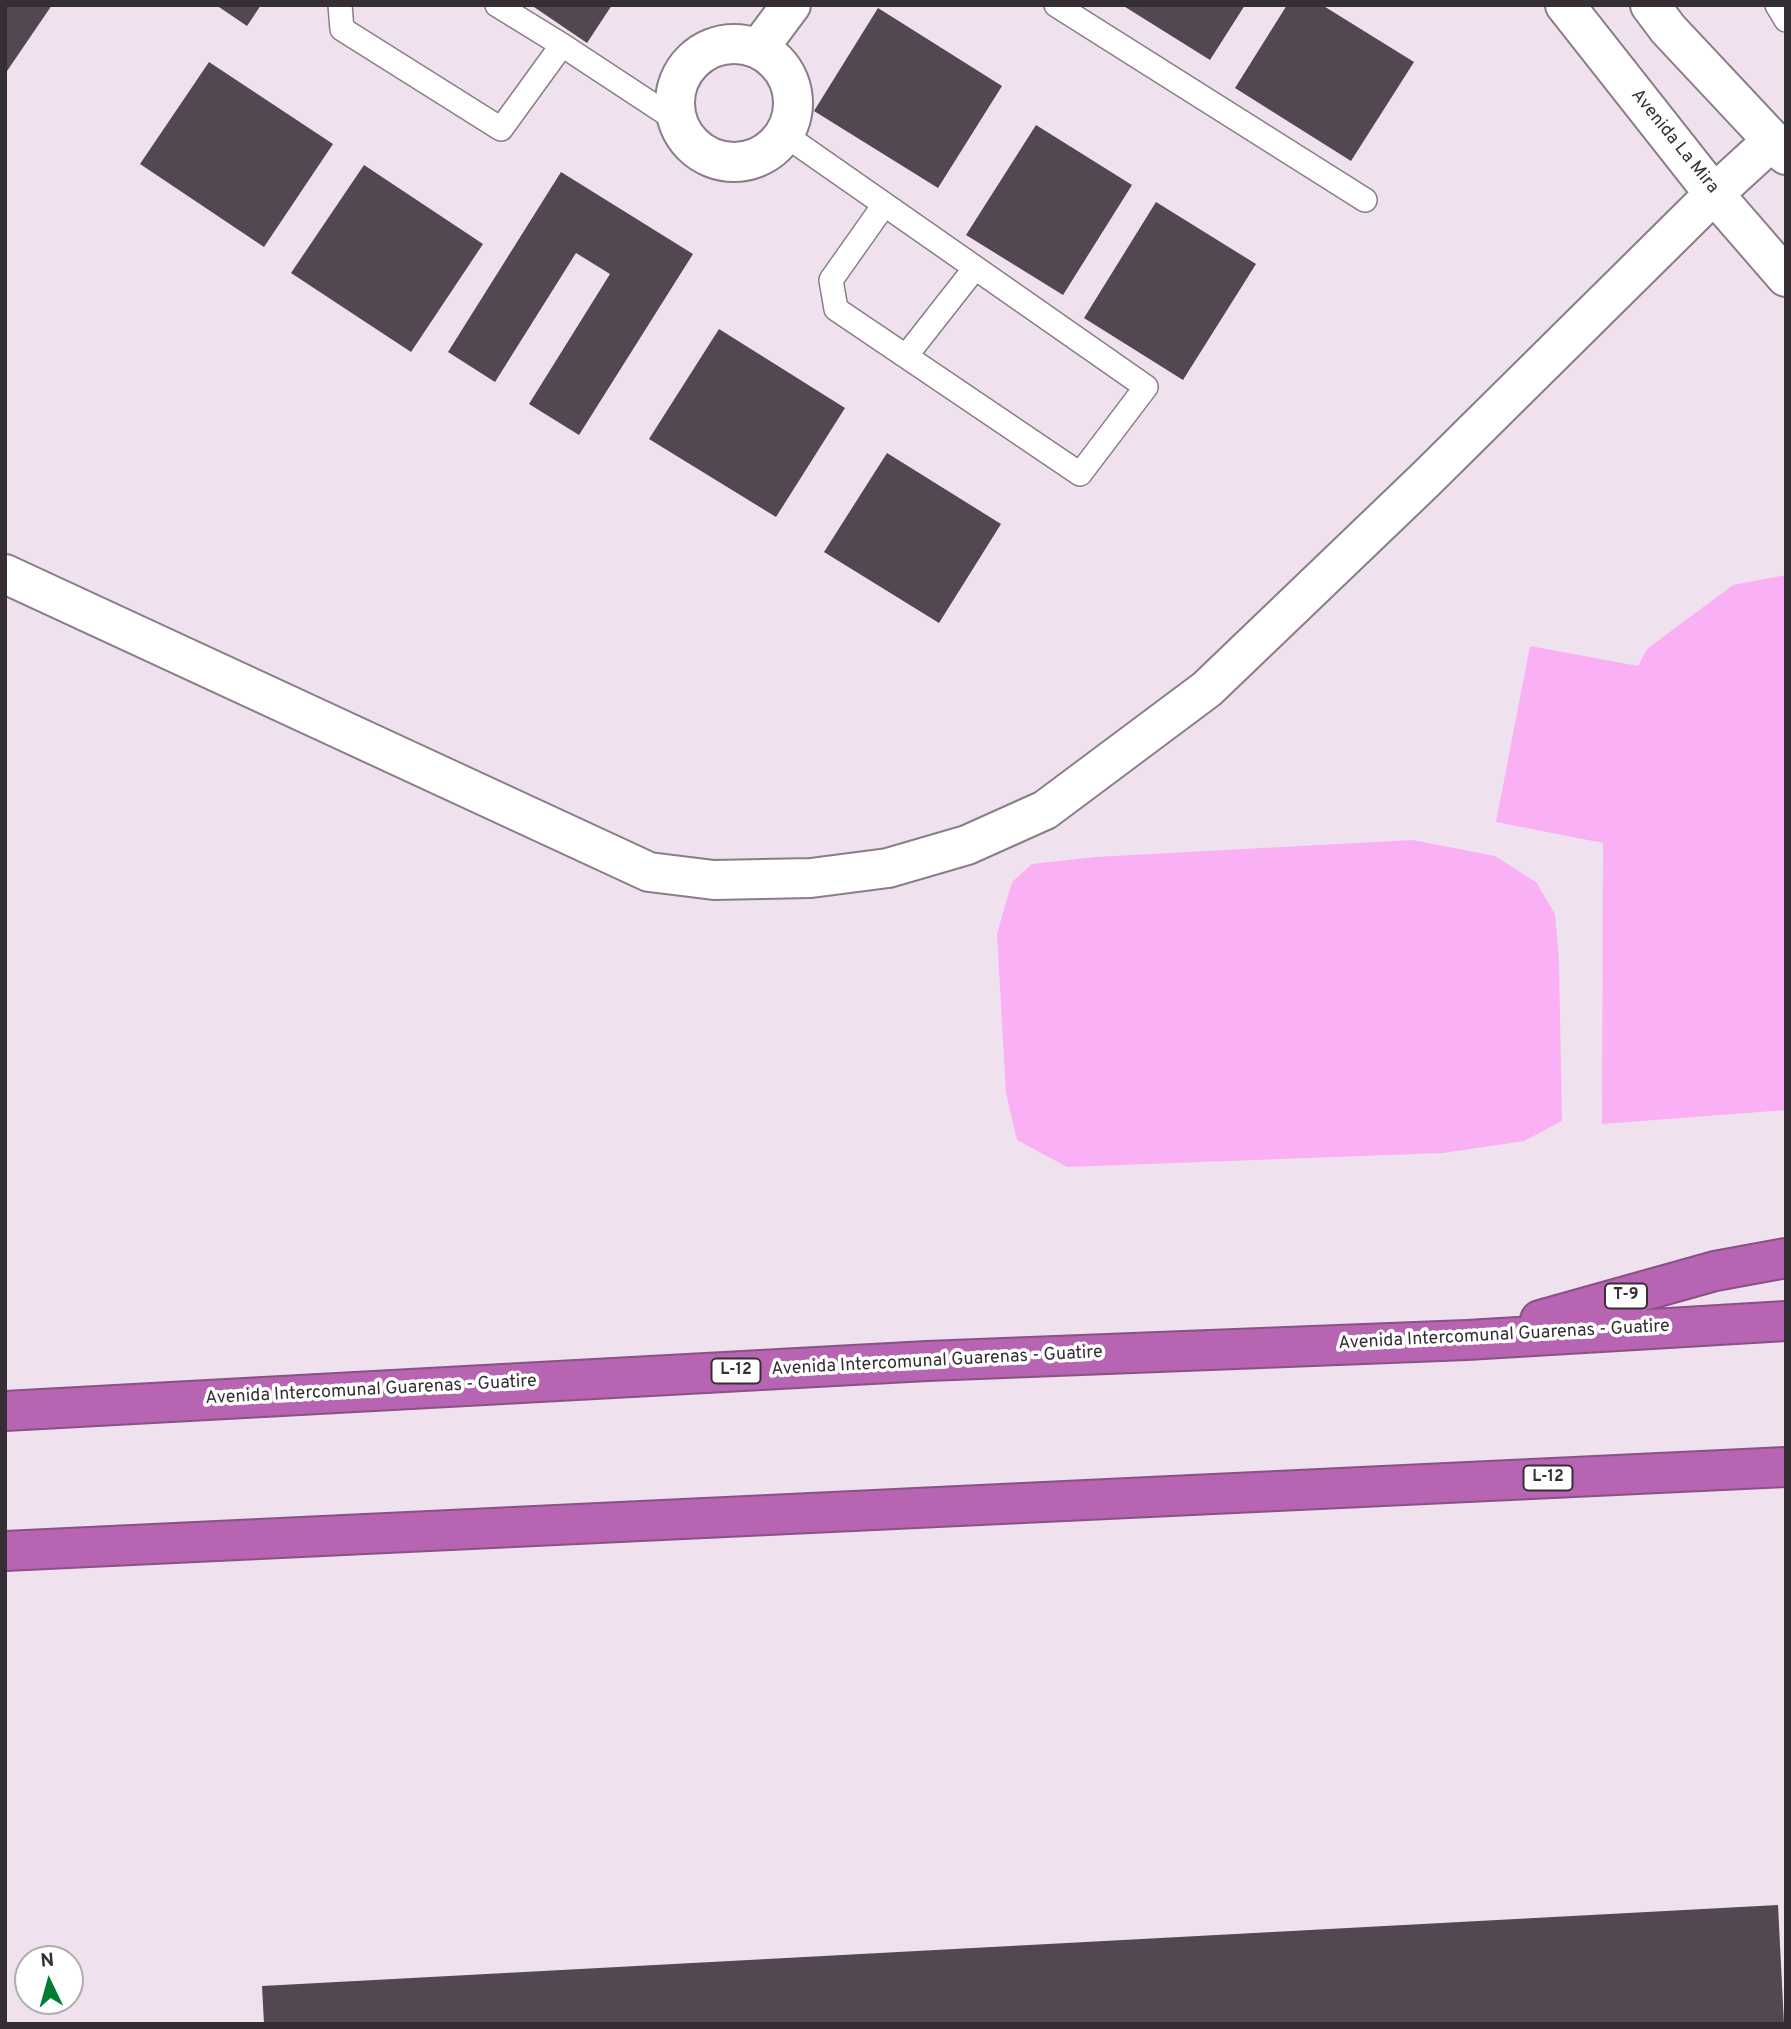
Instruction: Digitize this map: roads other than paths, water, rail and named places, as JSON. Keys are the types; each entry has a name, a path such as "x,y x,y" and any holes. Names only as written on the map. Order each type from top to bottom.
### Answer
{"highway":[{"name":"T-9","path":"1467,1340 1715,1271 1786,1258"},
{"name":"Avenida Intercomunal Guarenas - Guatire","path":"5,1411 926,1361 1467,1340 1786,1321"},
{"name":"L-12","path":"5,1551 1786,1467"}],"street":[{"path":"760,48 790,5"},
{"name":"Avenida La Mira","path":"1565,5 1714,194 1786,276"},
{"path":"5,574 649,872 714,880 811,878 888,868 967,845 1045,810 1207,689 1415,489 1714,194 1779,148 1668,29 1650,5"},
{"path":"725,44 760,48 785,71 795,103 785,135 759,158 726,163 695,149 676,120 676,86 694,58 725,44"}],"lane":[{"path":"340,5 342,29 501,129 562,45"},
{"path":"497,5 676,120"},
{"path":"1056,5 1365,200"},
{"path":"1777,5 1786,20"},
{"path":"785,135 1146,387 1080,474 836,309 831,280 884,205"},
{"path":"906,356 975,268"}]}
